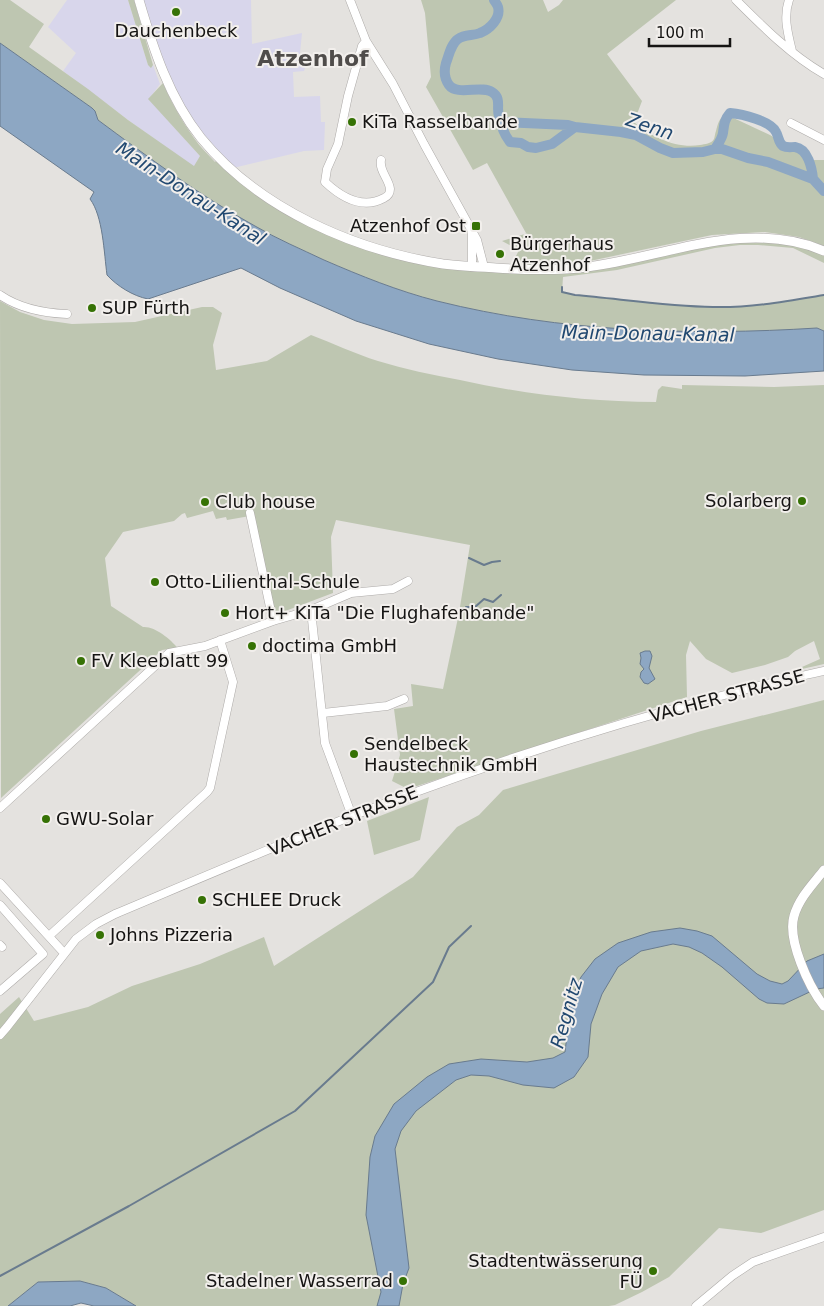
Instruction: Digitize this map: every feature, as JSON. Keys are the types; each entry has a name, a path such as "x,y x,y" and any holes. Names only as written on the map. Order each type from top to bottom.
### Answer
{"main road":[{"path":"139,0 153,44 174,94 200,137 229,169 267,197 294,214 349,239 403,256 442,264 555,270 614,263 712,242 742,238 776,238 799,242 824,251"},
{"path":"824,870 802,898 794,915 792,931 799,959 817,997 824,1006"}],"street":[{"path":"350,0 366,41 393,84 477,240 484,267"},
{"path":"736,0 762,26 811,67 824,74"},
{"path":"789,0 786,8 786,25 792,51"},
{"path":"366,41 362,46 348,96 338,144 327,169 325,182 347,198 362,203 378,201 390,192 380,166 381,160"},
{"path":"791,123 824,140"},
{"path":"471,230 472,267"},
{"path":"0,295 26,308 67,314"},
{"path":"250,513 273,621"},
{"path":"0,808 170,653 205,646 273,621 311,610 351,593 393,589 408,581"},
{"path":"311,610 325,743 352,816"},
{"path":"48,936 210,788 234,682 220,640"},
{"name":"VACHER STRASSE","path":"0,1035 76,939 84,932 115,914 352,816 478,770 604,729 747,689 824,672"},
{"path":"323,713 387,706 404,699"},
{"path":"0,883 64,953"},
{"path":"0,991 42,954 1,910"},
{"path":"696,1306 752,1262 824,1237"}],"shaded area":[{"path":"67,0 128,0 148,65 151,67 153,65 160,84 149,99 200,156 194,167 63,71 76,53 48,27"},
{"path":"139,0 251,0 252,44 302,33 299,63 305,68 304,71 293,72 294,97 320,96 321,122 325,122 324,150 304,151 229,169 219,158 174,94"}],"green space":[{"path":"0,0 10,0 44,24 29,47 194,166 200,156 148,99 163,83 190,132 215,162 219,158 229,169 327,230 442,264 555,270 759,238 824,251 824,263 793,248 740,245 715,248 617,270 563,277 562,292 644,302 713,307 783,302 824,295 824,331 817,328 721,332 674,331 578,325 484,311 437,301 408,293 366,277 324,260 263,231 175,176 98,120 92,108 0,43"},
{"path":"128,0 134,0 153,65 151,68 148,65"},
{"path":"421,0 543,0 548,12 563,0 676,0 607,54 642,101 634,122 665,141 691,146 713,141 719,121 725,114 770,135 811,160 824,160 824,246 799,237 765,232 712,235 590,261 544,266 512,264 519,250 502,241 528,233 526,233 487,163 473,170 426,87 431,77 425,13"},
{"path":"0,301 20,312 44,320 72,324 135,322 202,307 213,307 222,313 213,345 216,370 267,361 311,335 369,358 419,372 508,389 581,399 656,402 658,390 662,386 682,389 682,385 774,387 824,385 824,664 793,671 820,659 814,641 788,657 732,673 706,659 690,641 686,655 687,697 408,789 392,781 400,755 394,709 413,706 411,684 443,689 459,613 470,545 336,520 331,537 333,593 272,616 250,516 227,520 226,517 216,519 213,511 187,518 185,513 174,521 123,532 105,558 111,606 143,627 148,627 162,634 178,648 162,650 1,798"},
{"path":"824,700 824,1210 761,1233 719,1228 669,1277 642,1292 609,1306 136,1306 106,1288 80,1281 38,1282 8,1306 0,1306 0,1014 19,997 34,1021 88,1007 132,986 200,964 264,937 274,966 413,877 457,827 479,815 503,790 701,731"},
{"path":"429,797 420,840 374,855 367,821"}],"water":[{"name":"Main-Donau-Kanal","path":"0,43 92,108 98,120 214,202 280,240 366,277 408,293 437,301 531,319 578,325 626,329 721,332 817,328 824,331 824,371 745,376 644,375 572,370 498,359 429,344 356,321 280,288 241,268 148,299 137,296 120,287 107,275 98,215 90,199 94,192 0,126"},
{"path":"650,651 652,656 649,668 655,679 648,684 644,683 640,677 644,669 640,664 640,653"},
{"path":"680,928 712,936 757,974 770,981 782,984 788,981 807,961 824,954 824,988 816,989 784,1004 767,1003 759,999 722,967 702,953 689,947 673,944 641,951 618,967 602,994 591,1024 588,1057 574,1077 554,1088 523,1085 489,1076 471,1075 456,1080 416,1111 401,1131 395,1149 409,1268 403,1284 399,1306 377,1306 381,1292 366,1215 370,1157 375,1136 394,1104 427,1077 449,1064 481,1059 527,1062 553,1058 565,1052 570,1001 581,977 595,959 618,943 651,932"},
{"path":"80,1281 106,1288 136,1306 94,1306 81,1303 70,1306 8,1306 38,1282"}],"waterway":[{"name":"Zenn","path":"494,0 498,6 498,15 494,23 484,31 463,36 456,41 446,63 445,74 447,82 453,88 458,90 487,90 495,94 498,100 498,113 504,122 568,125 621,132 636,135 673,153 722,149 748,158 768,162 813,179 824,191"},
{"name":"Zenn","path":"715,149 722,137 725,120 730,113 749,117 762,121 773,128 783,146 795,147 803,151 810,165 813,179"},
{"name":"Zenn","path":"501,119 503,131 510,142 536,148 552,144 575,127"},
{"path":"562,287 562,292 575,295 661,304 713,307 783,302 824,295"},
{"path":"469,558 484,565 500,561"},
{"path":"466,607 475,607 484,599 493,602 501,595"},
{"path":"0,1276 129,1206 295,1111 433,982 449,947 471,926"}],"place":[{"name":"Dauchenbeck","path":"176,12"},
{"name":"KiTa Rasselbande","path":"352,122"},
{"name":"Atzenhof Ost","path":"476,226"},
{"name":"Bürgerhaus Atzenhof","path":"500,254"},
{"name":"SUP Fürth","path":"92,308"},
{"name":"Solarberg","path":"802,501"},
{"name":"Club house","path":"205,502"},
{"name":"Otto-Lilienthal-Schule","path":"155,582"},
{"name":"Hort+ KiTa \"Die Flughafenbande\"","path":"225,613"},
{"name":"doctima GmbH","path":"252,646"},
{"name":"FV Kleeblatt 99","path":"81,661"},
{"name":"Sendelbeck Haustechnik GmbH","path":"354,754"},
{"name":"GWU-Solar","path":"46,819"},
{"name":"SCHLEE Druck","path":"202,900"},
{"name":"Johns Pizzeria","path":"100,935"},
{"name":"Stadtentwässerung FÜ","path":"653,1271"},
{"name":"Stadelner Wasserrad","path":"403,1281"}],"district":[{"name":"Atzenhof","path":"313,58"}],"water label":[{"name":"Regnitz","path":"566,1013"}]}
